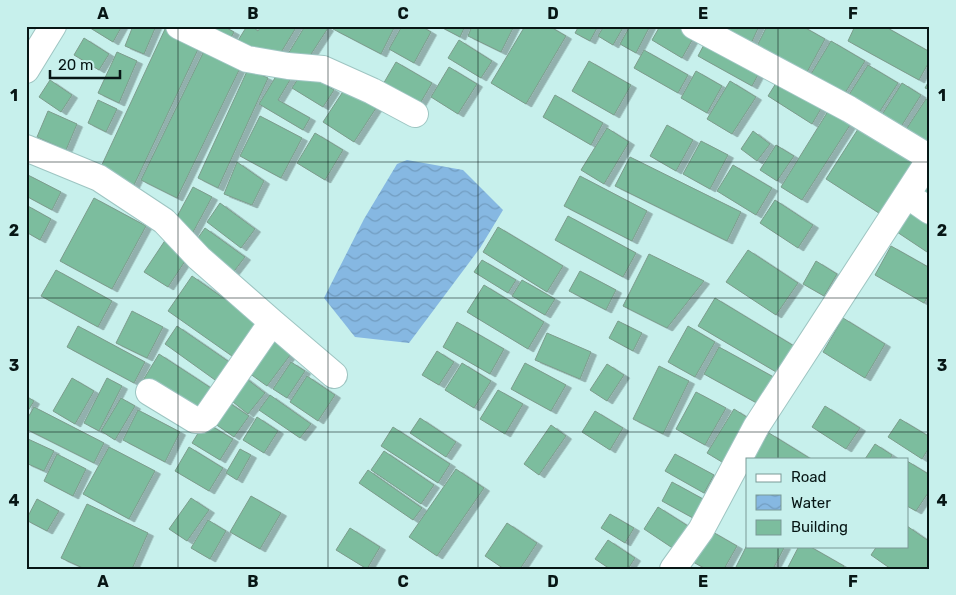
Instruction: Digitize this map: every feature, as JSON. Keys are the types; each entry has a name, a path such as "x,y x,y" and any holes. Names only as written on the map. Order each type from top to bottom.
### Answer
{"street":[{"path":"26,70 53,26"},
{"path":"179,26 247,59 288,66 323,69 372,91 415,114"},
{"path":"673,569 701,530 756,427 930,159 850,109 694,26"},
{"path":"26,148 99,178 164,221 200,258 334,375"},
{"path":"907,195 930,211"},
{"path":"149,392 195,420 201,420 207,416 272,322"}],"water":[{"path":"407,160 463,170 503,210 480,248 409,343 355,337 324,298 364,219 397,164"}],"building":[{"path":"87,26 122,26 113,42"},
{"path":"133,26 156,26 144,54 125,46"},
{"path":"203,26 223,26 234,32 227,45"},
{"path":"247,26 251,26 258,31 261,26 297,26 277,59 234,47"},
{"path":"305,26 325,26 328,28 304,65 288,54"},
{"path":"334,26 395,26 381,54 333,29"},
{"path":"402,26 421,26 431,32 414,63 389,49"},
{"path":"439,26 465,26 460,37"},
{"path":"472,26 514,26 501,52 468,36"},
{"path":"525,26 549,26 566,36 526,104 491,83"},
{"path":"579,26 598,26 590,41 575,33"},
{"path":"604,26 624,26 613,45 598,36"},
{"path":"630,26 650,26 636,53 620,44"},
{"path":"660,26 679,26 695,35 682,58 652,40"},
{"path":"727,26 759,26 750,46 723,33"},
{"path":"767,26 802,26 825,39 806,74 757,46"},
{"path":"855,26 884,26 930,52 930,60 919,80 848,41"},
{"path":"166,27 201,43 134,185 100,169"},
{"path":"84,38 109,54 99,70 74,55"},
{"path":"459,40 492,61 481,78 448,58"},
{"path":"706,41 760,71 752,86 698,56"},
{"path":"831,41 865,61 845,93 811,74"},
{"path":"206,47 242,64 177,198 141,180"},
{"path":"644,50 688,75 678,93 634,68"},
{"path":"117,52 137,61 119,103 98,93"},
{"path":"589,61 631,85 614,115 572,91"},
{"path":"396,62 432,83 418,107 382,86"},
{"path":"868,65 898,83 875,119 845,101"},
{"path":"449,67 477,84 458,114 431,97"},
{"path":"281,68 293,75 278,100 310,118 303,130 259,104"},
{"path":"248,69 268,78 218,188 198,178"},
{"path":"303,71 334,90 323,107 292,88"},
{"path":"696,71 722,86 707,113 681,98"},
{"path":"930,79 930,90 925,88"},
{"path":"50,80 72,95 61,112 39,97"},
{"path":"778,80 822,107 812,124 768,96"},
{"path":"730,81 756,97 732,134 707,119"},
{"path":"902,83 921,95 897,133 878,121"},
{"path":"346,87 380,102 354,142 323,122"},
{"path":"555,95 603,123 591,145 543,117"},
{"path":"926,99 930,101 930,144 903,134"},
{"path":"98,100 117,109 106,132 88,123"},
{"path":"830,108 852,122 802,200 781,187"},
{"path":"48,111 77,124 66,150 37,137"},
{"path":"260,116 302,138 281,178 240,156"},
{"path":"667,125 693,140 676,171 650,156"},
{"path":"860,126 919,163 885,217 826,179"},
{"path":"607,128 629,142 604,184 581,170"},
{"path":"753,131 770,144 757,161 741,149"},
{"path":"315,133 343,150 325,180 297,163"},
{"path":"701,141 728,155 710,189 683,174"},
{"path":"776,145 794,156 777,181 760,170"},
{"path":"630,157 741,212 727,241 615,186"},
{"path":"237,162 264,181 252,205 224,194"},
{"path":"733,165 772,188 756,215 717,191"},
{"path":"26,174 61,192 52,210 26,196"},
{"path":"930,174 930,202 917,192"},
{"path":"580,176 647,211 632,241 564,206"},
{"path":"193,187 212,197 192,234 173,224"},
{"path":"94,198 146,226 112,289 60,261"},
{"path":"775,200 813,225 798,248 760,223"},
{"path":"220,203 255,229 241,248 207,222"},
{"path":"26,205 51,219 40,240 26,232"},
{"path":"910,205 930,218 930,254 894,230"},
{"path":"568,216 636,253 623,277 555,240"},
{"path":"498,227 563,266 547,292 483,252"},
{"path":"205,228 245,257 232,274 193,245"},
{"path":"166,239 189,255 168,287 144,272"},
{"path":"891,246 930,268 930,292 924,303 875,275"},
{"path":"748,250 798,283 776,315 726,282"},
{"path":"649,254 704,281 667,328 623,306"},
{"path":"482,260 516,280 508,293 474,272"},
{"path":"816,261 837,274 824,296 803,284"},
{"path":"56,270 112,301 98,327 41,296"},
{"path":"580,271 616,290 606,310 569,291"},
{"path":"192,276 263,326 239,361 168,311"},
{"path":"522,280 555,299 545,315 512,296"},
{"path":"484,285 544,322 528,349 467,312"},
{"path":"715,298 799,349 783,376 698,326"},
{"path":"132,311 163,327 147,358 116,343"},
{"path":"843,318 885,344 865,378 823,352"},
{"path":"618,321 642,333 633,351 609,338"},
{"path":"457,322 504,349 490,374 443,347"},
{"path":"78,326 145,362 134,383 67,347"},
{"path":"177,326 235,366 222,385 165,344"},
{"path":"688,326 715,342 695,377 668,362"},
{"path":"547,333 591,352 580,379 535,360"},
{"path":"266,336 291,354 267,386 242,368"},
{"path":"719,347 779,380 764,407 704,374"},
{"path":"437,351 454,362 439,385 422,375"},
{"path":"159,354 214,390 197,417 142,382"},
{"path":"291,362 305,371 287,398 273,389"},
{"path":"462,363 491,381 474,408 445,390"},
{"path":"525,363 566,385 551,411 511,389"},
{"path":"607,364 624,375 607,401 590,390"},
{"path":"659,366 689,381 663,434 633,419"},
{"path":"239,373 265,393 248,414 223,394"},
{"path":"307,376 335,395 318,421 290,402"},
{"path":"72,378 94,391 75,424 53,411"},
{"path":"107,378 122,386 99,431 84,423"},
{"path":"498,390 523,404 505,434 480,419"},
{"path":"696,392 726,408 705,445 676,429"},
{"path":"270,395 311,424 300,438 259,410"},
{"path":"26,396 34,401 26,414"},
{"path":"121,398 135,406 115,440 101,431"},
{"path":"222,398 249,416 234,437 208,419"},
{"path":"825,406 860,428 846,449 812,427"},
{"path":"34,407 104,443 94,463 26,429 26,421"},
{"path":"734,409 753,421 727,465 707,453"},
{"path":"138,410 180,432 165,462 123,440"},
{"path":"595,411 623,428 610,450 582,432"},
{"path":"257,417 278,431 264,453 243,440"},
{"path":"420,418 456,442 446,457 410,433"},
{"path":"900,419 930,437 930,446 922,459 888,437"},
{"path":"205,422 233,439 220,460 192,443"},
{"path":"551,425 566,436 539,475 524,464"},
{"path":"393,427 450,464 438,483 381,446"},
{"path":"769,433 809,458 753,458"},
{"path":"28,439 54,451 44,471 26,463 26,443"},
{"path":"875,444 892,455 890,458 866,458"},
{"path":"109,447 155,471 129,519 83,494"},
{"path":"189,447 223,468 209,491 175,471"},
{"path":"240,449 251,455 237,480 226,473"},
{"path":"384,451 434,485 421,504 371,470"},
{"path":"57,454 86,469 73,496 44,481"},
{"path":"675,454 714,475 704,493 665,471"},
{"path":"908,462 930,475 930,490 916,511 908,507"},
{"path":"456,469 484,488 437,556 409,537"},
{"path":"368,470 422,508 413,520 359,483"},
{"path":"672,482 703,499 693,518 662,501"},
{"path":"251,496 281,513 260,549 230,532"},
{"path":"191,498 209,510 187,541 169,529"},
{"path":"37,499 59,511 47,531 26,520"},
{"path":"87,504 148,533 132,569 85,569 61,558"},
{"path":"658,507 688,526 674,549 644,529"},
{"path":"610,514 634,528 625,543 601,528"},
{"path":"208,520 226,531 210,559 191,548"},
{"path":"507,523 537,543 520,569 504,569 485,556"},
{"path":"908,527 930,542 930,569 891,569 871,555 876,548 908,548"},
{"path":"350,528 380,547 367,569 336,550"},
{"path":"711,531 737,546 724,569 706,569 693,562"},
{"path":"608,540 635,558 628,569 610,569 595,559"},
{"path":"746,547 784,548 773,569 735,569"},
{"path":"798,548 812,548 844,566 843,569 787,569"}]}
